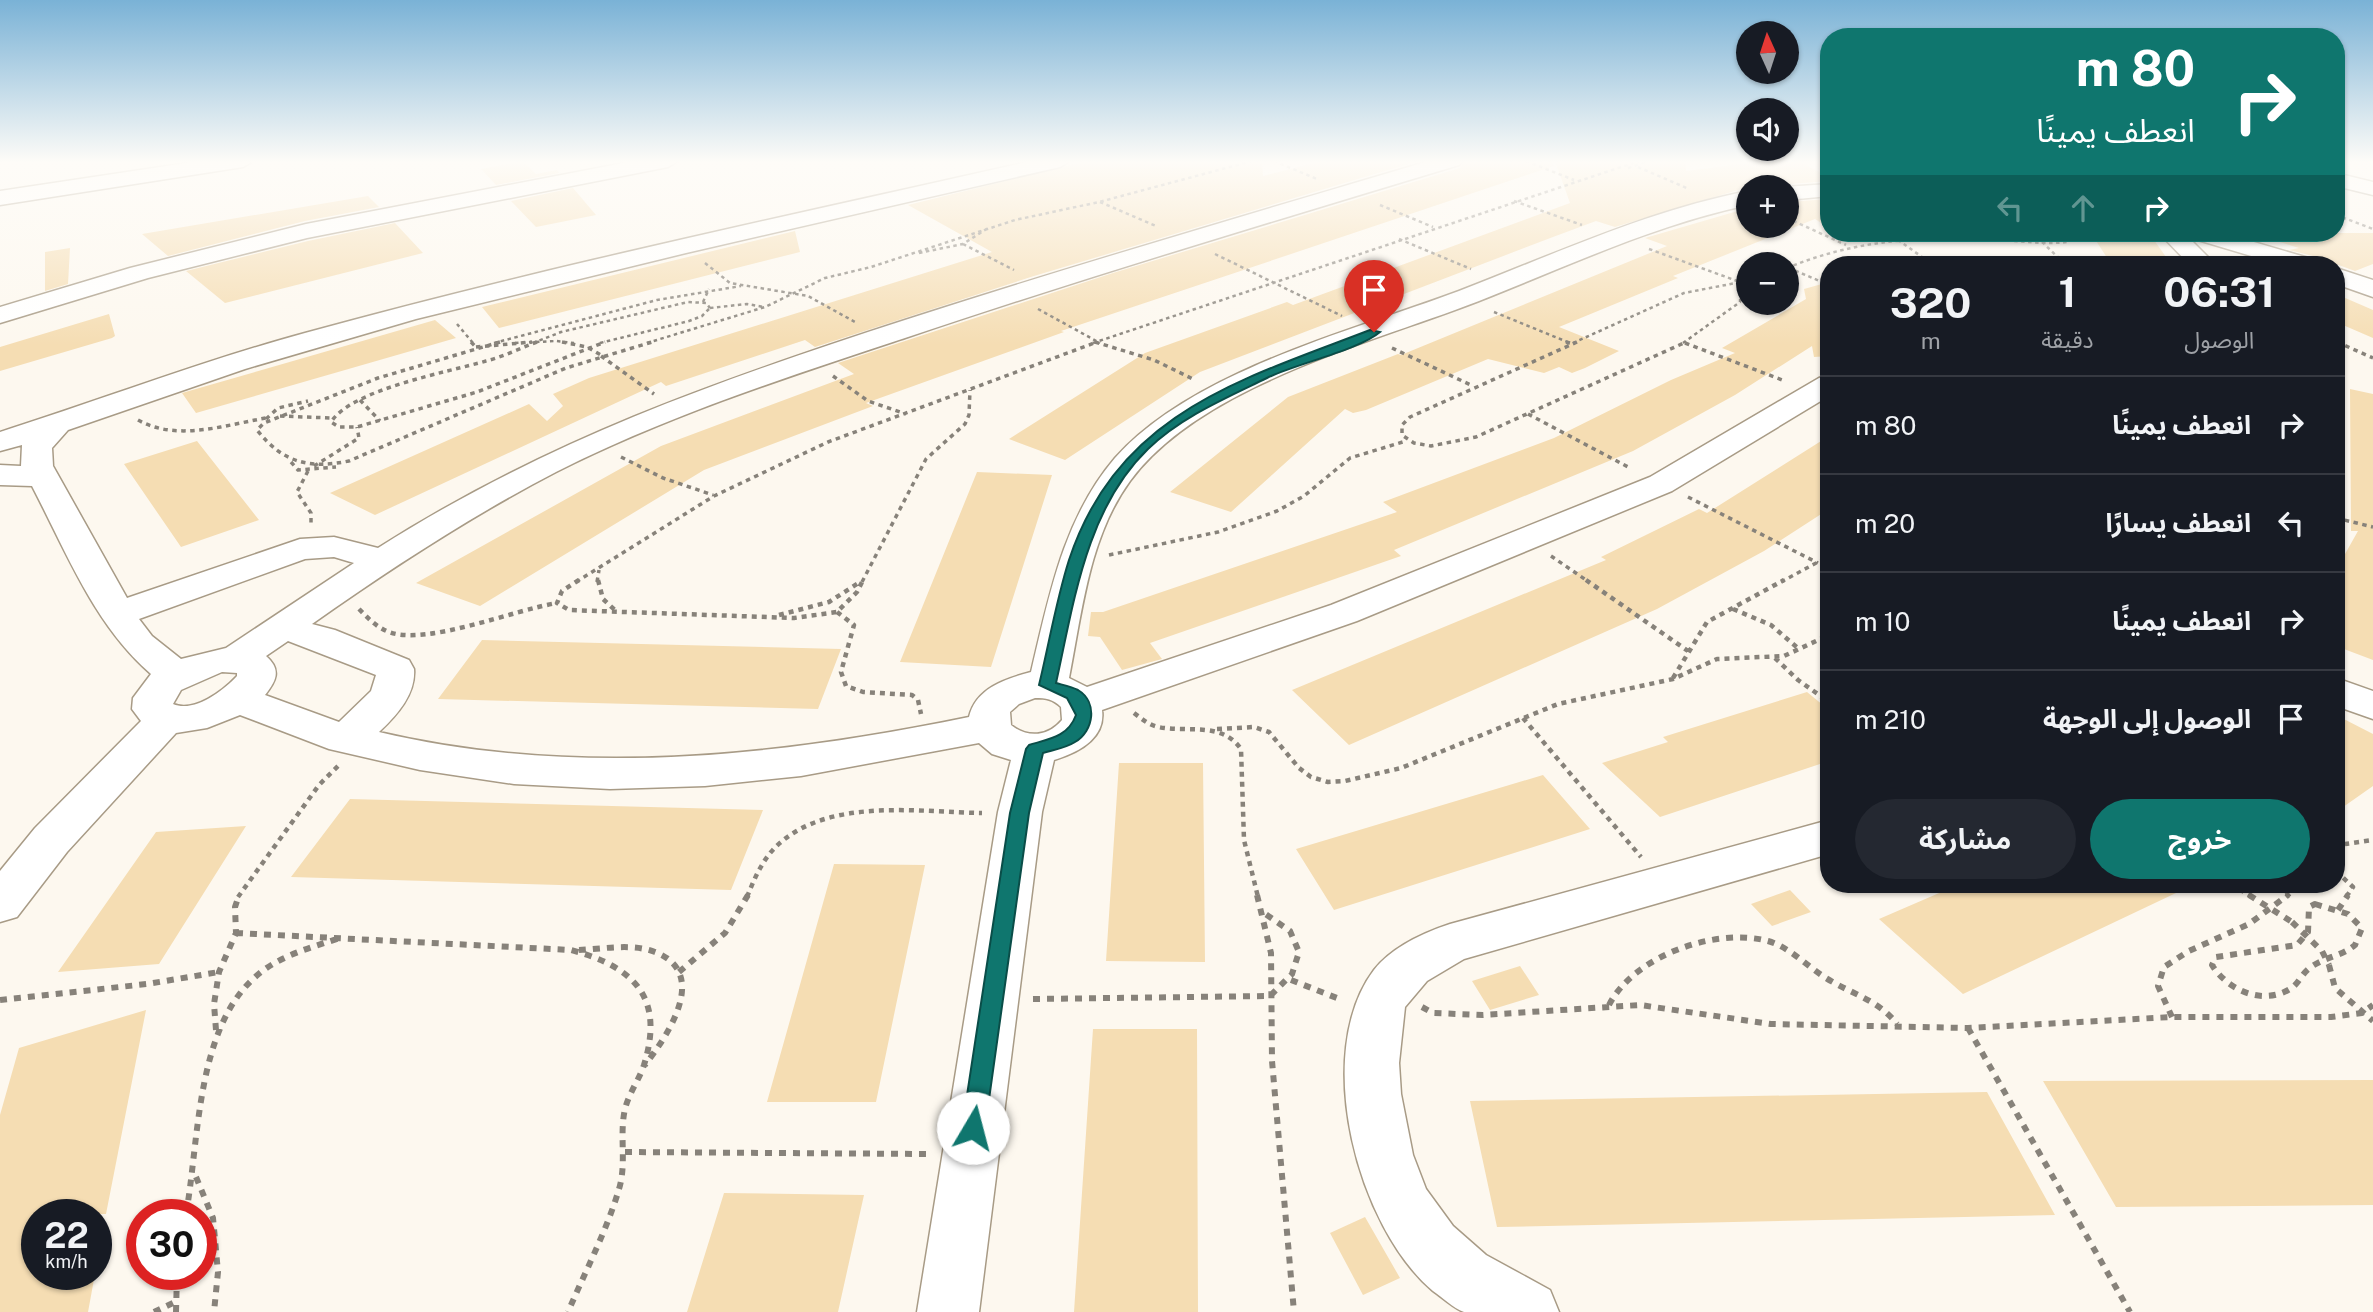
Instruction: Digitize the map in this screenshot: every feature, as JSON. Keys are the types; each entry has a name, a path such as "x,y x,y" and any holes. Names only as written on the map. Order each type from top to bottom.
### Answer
{"street":[{"path":"0,315 151,270 351,222"},
{"path":"0,442 116,401 316,338 791,222"},
{"path":"235,660 381,559 491,494 593,443 676,409 812,360 1010,293 1243,222"},
{"path":"1660,222 1222,394 1179,419 1143,446 1111,485 1077,560 1064,694 1084,715 1080,727 1070,738 1035,749 1004,744 988,727 987,716 992,705 1002,696 1031,685 1064,694 1123,691 1355,608 1530,540 1661,484 1820,389"},
{"path":"2180,242 2195,256"},
{"path":"2229,242 2276,256"},
{"path":"2214,256 2226,252 2266,253"},
{"path":"2345,278 2373,289"},
{"path":"59,421 36,447 37,466 117,614 139,644 176,675"},
{"path":"0,475 43,477"},
{"path":"117,614 288,552 311,547 334,547 381,559"},
{"path":"281,627 322,638 395,669 395,680 381,706 353,742"},
{"path":"235,660 249,663 257,669 257,678 238,700 202,716 167,718 152,709 151,701 156,692 176,675 206,663 235,660"},
{"path":"2345,671 2373,682"},
{"path":"2345,695 2373,706"},
{"path":"238,700 353,742 475,764 572,772 676,772 808,762 924,742 988,727"},
{"path":"0,904 51,840 167,718"},
{"path":"948,1312 990,1000 1020,813 1035,749"},
{"path":"1528,1312 1477,1287 1459,1272 1432,1248 1401,1202 1386,1154 1372,1082 1371,1044 1384,1000 1415,962 1450,944 1820,840"}],"path":[{"path":"880,337 820,300 796,292 741,286 709,289 476,347 313,400 278,408 257,430 266,443 298,470 308,471 349,461 601,355 765,307 796,292 825,278 1010,222"},
{"path":"1147,222 1273,282 1474,386"},
{"path":"557,603 562,591 714,496 790,458 1096,342 1450,222"},
{"path":"2355,222 2373,229"},
{"path":"1799,224 1820,233"},
{"path":"911,254 963,244 989,227"},
{"path":"1399,239 1505,282"},
{"path":"1838,242 1847,246"},
{"path":"1799,262 1847,246 1880,242"},
{"path":"1900,242 1920,256"},
{"path":"2042,242 2067,242"},
{"path":"2042,242 2057,256"},
{"path":"963,244 1040,284"},
{"path":"687,246 723,279 741,286"},
{"path":"1799,273 1820,281"},
{"path":"1407,440 1401,430 1410,417 1474,386 1684,293 1736,283"},
{"path":"703,303 709,289"},
{"path":"1010,293 1096,342 1154,360 1222,394"},
{"path":"1461,299 1571,344"},
{"path":"279,416 332,418 360,400 421,376 488,361 561,332 629,318 676,304 703,303 710,307 747,304 765,307"},
{"path":"1077,560 1150,549 1229,528 1291,503 1350,457 1407,440 1430,445 1455,443 1528,414 1685,343 1736,305"},
{"path":"332,418 334,425 357,427 380,421 477,392 574,352 625,335 690,321 702,316 710,307"},
{"path":"476,347 538,340 585,347 601,355 676,409"},
{"path":"1685,343 1820,387"},
{"path":"2345,345 2373,358"},
{"path":"812,360 868,401 906,415"},
{"path":"342,586 368,621 381,630 400,635 449,632 501,615 557,603 569,610 764,617 808,618 837,612 849,603 926,459 965,424 969,415 970,390"},
{"path":"116,401 146,426 160,431 265,420 313,400"},
{"path":"360,400 380,421"},
{"path":"1528,414 1818,563"},
{"path":"314,466 359,438 357,427"},
{"path":"593,443 663,478 714,496"},
{"path":"290,461 314,466 349,461"},
{"path":"308,471 297,492 311,513 311,547"},
{"path":"2345,520 2373,527"},
{"path":"1530,540 1688,651"},
{"path":"1673,679 1707,622 1818,563"},
{"path":"599,570 596,580 601,598 618,612"},
{"path":"764,617 829,602 861,582"},
{"path":"1732,608 1771,625 1800,650"},
{"path":"837,612 854,625 856,634 839,670 840,679 845,686 855,691 912,695 920,706 924,742"},
{"path":"1208,730 1254,727 1269,732 1299,768 1311,777 1328,782 1372,776 1401,768 1523,718 1595,694 1673,679 1717,659 1774,657 1800,650 1820,640"},
{"path":"1774,657 1797,680 1820,696"},
{"path":"1123,691 1135,714 1149,724 1221,731 1234,738 1241,749 1240,786 1244,840 1271,953 1272,1061 1294,1312"},
{"path":"1523,718 1664,884"},
{"path":"217,1034 214,1004 219,972 236,933 235,907 251,876 353,742"},
{"path":"679,972 722,937 737,918 765,860 779,843 799,828 838,815 1020,813"},
{"path":"2345,844 2373,840"},
{"path":"2338,910 2353,887 2345,879"},
{"path":"2245,893 2292,922 2322,951 2335,988 2373,1021"},
{"path":"2172,1017 2161,998 2158,981 2163,968 2176,958 2244,928 2272,910 2291,893"},
{"path":"2326,905 2338,910 2357,921 2362,928 2356,943 2335,958 2308,968 2294,986 2282,992 2249,994 2231,988 2217,977 2211,965 2216,957 2297,945 2310,933 2309,906 2326,905"},
{"path":"990,1000 1270,996 1291,980 1298,968 1296,941 1283,924 1263,912"},
{"path":"236,933 348,936 655,953 669,961 679,972 682,996 675,1023 644,1067"},
{"path":"189,1199 195,1175 204,1080 226,1007 248,981 279,959 302,949 348,936"},
{"path":"1609,1005 1618,988 1650,961 1733,937 1749,937 1783,947 1831,981 1868,996 1890,1014 1897,1025"},
{"path":"568,1312 619,1189 625,1152 622,1132 625,1110 644,1067 652,1037 651,1010 641,986 624,968 600,956 571,950"},
{"path":"0,1000 124,987 219,972"},
{"path":"1291,980 1433,1013 1532,1013 1609,1005 1677,1009 1771,1024 1968,1028 2172,1017 2331,1017 2362,1013 2373,1005"},
{"path":"1968,1028 2130,1312"},
{"path":"625,1152 970,1154"},
{"path":"195,1175 213,1218 218,1272 214,1312"},
{"path":"176,1290 176,1312"},
{"path":"154,1312 175,1302"}],"building":[{"path":"212,222 300,222 168,256 142,234"},
{"path":"531,222 560,222 536,227"},
{"path":"939,222 1214,222 1034,276 815,347 805,340 666,386 661,382 375,515 330,493 529,404 547,421 563,406 553,394 589,378 992,252"},
{"path":"1281,222 1386,222 1061,331 1064,332 866,403 873,406 704,470 480,606 416,583 661,446 854,374 838,363 1113,273"},
{"path":"1518,222 1593,222 1200,372 1065,460 1009,439 1145,353 1287,302 1293,305"},
{"path":"1600,222 1631,222 1615,227"},
{"path":"1699,222 1736,222 1736,238 1768,238 1673,276 1678,278 1559,327 1619,351 1572,373 1559,367 1544,373 1488,359 1366,410 1353,413 1345,409 1231,512 1170,492 1288,397 1401,355 1667,246 1645,238"},
{"path":"395,223 423,253 225,303 186,271 308,241"},
{"path":"795,231 800,252 499,328 482,307"},
{"path":"2345,233 2373,233 2373,264 2355,271 2345,267 2345,256 2313,256 2289,250 2299,248 2280,242 2345,242"},
{"path":"2097,242 2155,242 2165,256 2106,256"},
{"path":"70,248 68,284 45,291 45,252"},
{"path":"1820,285 1820,357 1814,357 1812,346 1735,395 1633,451 1394,550 1401,556 1150,643 1162,659 1122,670 1100,637 1088,636 1091,612 1103,612 1397,512 1383,502 1554,438 1671,380 1735,353 1722,348 1779,315 1799,315 1799,303 1806,299 1804,289"},
{"path":"2345,298 2373,310 2373,338 2345,326"},
{"path":"109,314 115,336 112,338 0,371 0,347"},
{"path":"435,320 456,338 196,413 182,393"},
{"path":"2350,389 2373,394 2373,660 2345,649 2345,554 2358,531 2351,531"},
{"path":"197,441 259,520 181,547 124,464"},
{"path":"1820,442 1820,515 1764,551 1657,609 1349,745 1292,690 1606,560 1601,557 1699,509 1707,513"},
{"path":"977,472 1052,475 991,667 900,662"},
{"path":"482,640 841,649 818,709 438,699"},
{"path":"1807,692 1820,703 1820,764 1660,817 1602,763 1668,742 1663,737"},
{"path":"2345,720 2373,734 2373,786 2345,806"},
{"path":"1119,763 1203,763 1205,962 1106,961"},
{"path":"1543,775 1590,829 1334,910 1296,849"},
{"path":"350,799 763,810 731,890 291,877"},
{"path":"246,826 159,964 58,972 156,832"},
{"path":"834,864 925,865 876,1102 767,1102"},
{"path":"1790,890 1811,912 1772,926 1751,904"},
{"path":"1939,893 2176,893 1963,994 1879,919"},
{"path":"1520,966 1539,995 1490,1010 1472,981"},
{"path":"146,1010 109,1199 21,1199 21,1290 92,1290 88,1312 0,1312 0,1115 19,1048"},
{"path":"1093,1029 1197,1029 1198,1312 1074,1312"},
{"path":"2373,1080 2373,1205 2116,1207 2043,1081"},
{"path":"1987,1092 2055,1215 1497,1227 1470,1101"},
{"path":"724,1193 864,1195 838,1312 687,1312"},
{"path":"1365,1217 1400,1278 1363,1295 1330,1233"}],"route":[{"path":"973,1128 1020,813 1035,749 1054,746 1070,738 1080,727 1084,715 1081,703 1073,695 1048,685 1077,560 1088,530 1111,485 1143,446 1179,419 1222,394 1265,374 1374,332"}]}
